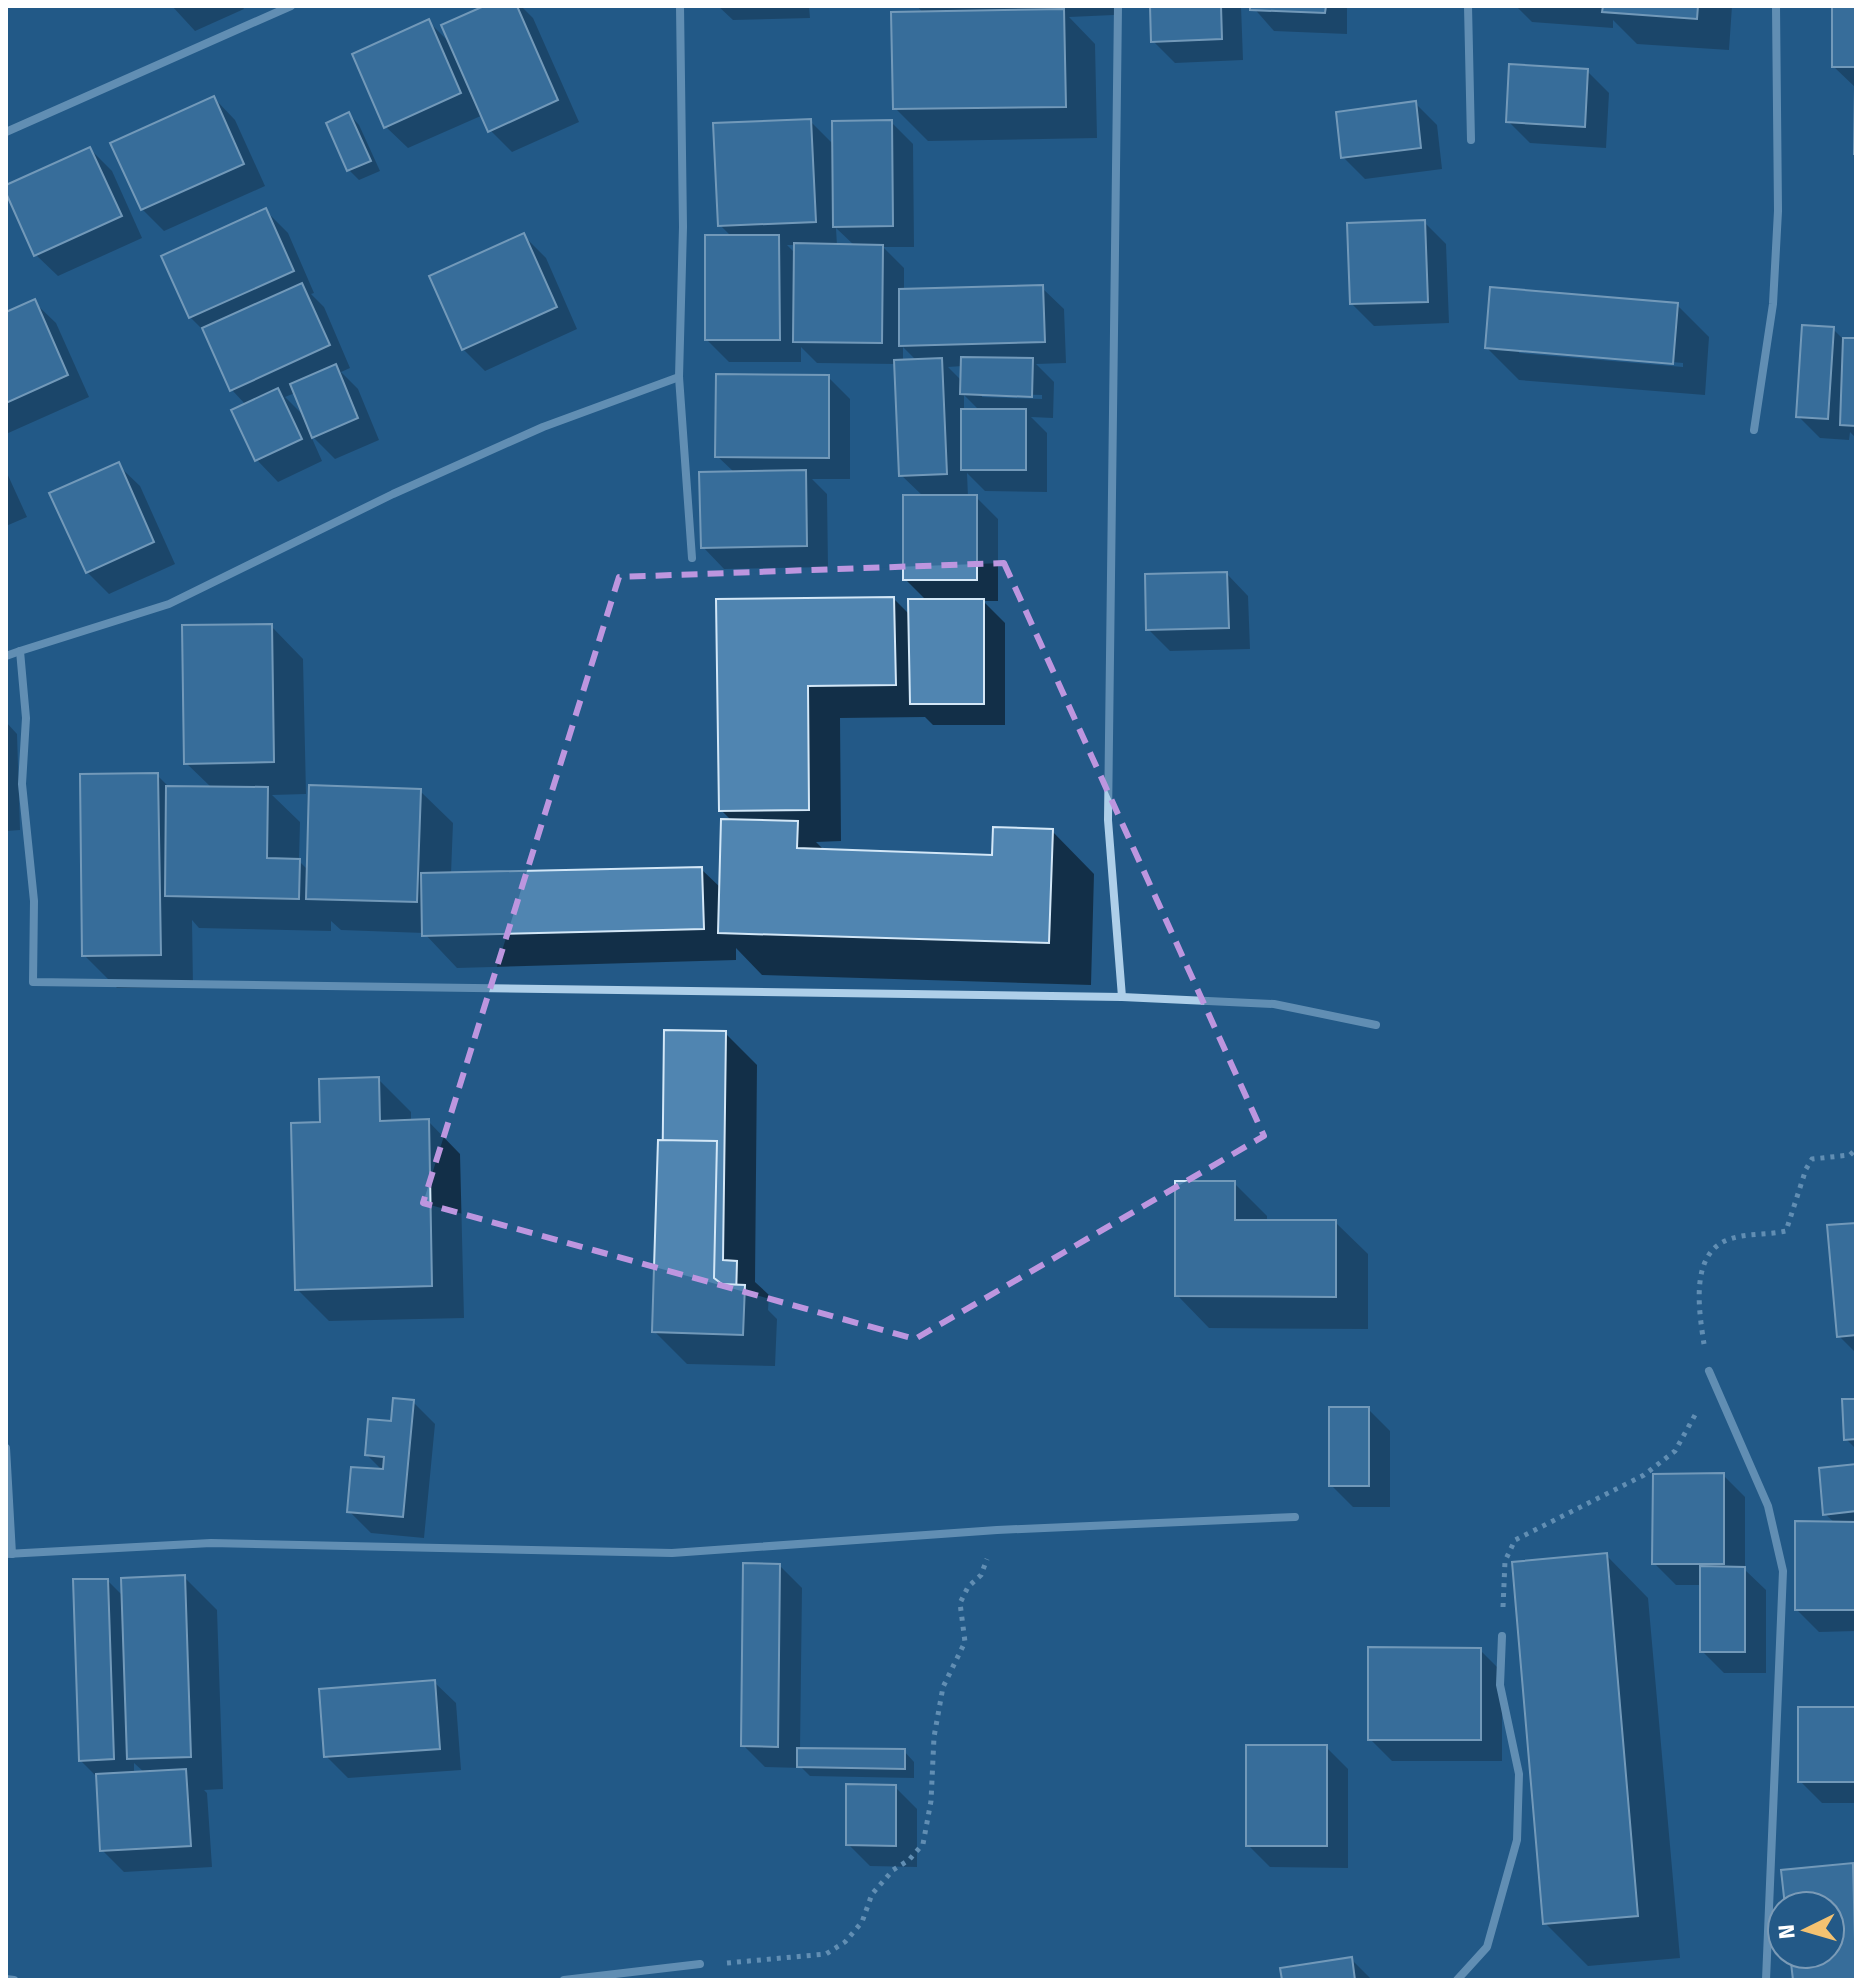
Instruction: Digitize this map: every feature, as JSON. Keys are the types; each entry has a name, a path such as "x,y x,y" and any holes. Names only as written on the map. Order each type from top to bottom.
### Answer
{"street":[{"path":"6,132 291,6"},
{"path":"680,6 683,227 679,377 692,558"},
{"path":"1118,6 1108,820 1122,997"},
{"path":"1468,6 1471,140"},
{"path":"1754,430 1773,304 1777,227 1776,6"},
{"path":"6,656 169,604 393,494 543,427 679,377"},
{"path":"20,651 26,718 22,784 34,901 33,982 1122,997 1274,1004 1376,1025"},
{"path":"1709,1371 1768,1506 1783,1571 1766,1980"},
{"path":"6,1448 9,1554 211,1543 672,1553 997,1530 1295,1517"},
{"path":"1457,1980 1487,1947 1517,1840 1519,1774 1500,1685 1502,1636"},
{"path":"564,1980 700,1964"},
{"path":"6,1979 14,1980"}],"path":[{"path":"1502,1636 1505,1561 1515,1540 1644,1475 1675,1451 1695,1414 1709,1371 1701,1322 1700,1283 1708,1254 1729,1239 1786,1231 1812,1159 1850,1155 1856,1149"},
{"path":"700,1964 826,1954 845,1942 862,1922 872,1894 893,1870 909,1860 923,1844 931,1801 934,1737 943,1687 965,1642 960,1603 968,1587 981,1575 997,1530"}],"highlighted area":[{"path":"1004,563 1264,1136 915,1339 423,1203 619,577"}],"building":[{"path":"484,6 517,6 558,100 488,132 441,25"},
{"path":"1150,6 1221,6 1222,39 1151,42"},
{"path":"1250,6 1326,6 1325,13 1250,10"},
{"path":"1603,6 1698,6 1697,19 1602,12"},
{"path":"1832,6 1856,6 1856,67 1832,67"},
{"path":"1064,9 1066,107 893,109 891,12"},
{"path":"429,19 461,93 384,128 352,54"},
{"path":"1509,64 1588,69 1585,127 1506,122"},
{"path":"1855,89 1856,154 1854,154"},
{"path":"214,96 244,164 141,210 110,143"},
{"path":"1416,101 1421,148 1341,158 1336,112"},
{"path":"349,112 371,161 347,171 326,123"},
{"path":"811,119 816,222 718,226 713,123"},
{"path":"892,120 893,226 833,227 832,121"},
{"path":"90,147 122,216 34,256 6,193 6,185"},
{"path":"266,208 294,271 189,318 161,256"},
{"path":"1425,220 1428,302 1350,304 1347,223"},
{"path":"524,233 557,307 462,350 429,276"},
{"path":"705,235 779,235 780,340 705,340"},
{"path":"794,243 883,245 882,343 793,342"},
{"path":"302,283 330,345 230,391 202,328"},
{"path":"1043,285 1045,342 899,346 899,289"},
{"path":"1490,287 1678,303 1673,364 1485,348"},
{"path":"35,299 68,375 6,403 6,312"},
{"path":"1802,325 1834,327 1828,419 1796,417"},
{"path":"1843,338 1856,338 1856,426 1840,425"},
{"path":"961,357 1033,358 1032,397 960,394"},
{"path":"942,358 947,474 899,476 894,360"},
{"path":"336,364 358,418 312,438 290,384"},
{"path":"716,374 829,375 829,458 715,457"},
{"path":"278,388 302,439 255,461 231,410"},
{"path":"961,409 1026,409 1026,470 961,470"},
{"path":"119,462 154,542 86,573 49,493"},
{"path":"806,470 807,546 701,548 699,472"},
{"path":"903,495 977,495 977,580 903,580"},
{"path":"1227,572 1229,628 1146,630 1145,574"},
{"path":"894,597 896,685 808,686 809,810 719,811 716,599"},
{"path":"908,599 984,599 984,704 910,704"},
{"path":"272,624 274,762 184,764 182,625"},
{"path":"158,773 161,955 82,956 80,774"},
{"path":"309,785 421,789 417,902 306,899"},
{"path":"166,786 268,787 267,858 300,859 299,899 165,896"},
{"path":"721,819 798,821 797,848 992,855 993,827 1053,829 1049,943 718,933"},
{"path":"702,867 704,929 422,936 421,873"},
{"path":"664,1030 726,1031 723,1260 737,1261 736,1298 661,1296"},
{"path":"379,1077 380,1121 429,1119 432,1286 295,1290 291,1123 320,1122 319,1079"},
{"path":"658,1140 717,1141 714,1278 722,1284 745,1285 743,1335 652,1332"},
{"path":"1175,1181 1235,1181 1235,1220 1336,1220 1336,1297 1175,1296"},
{"path":"1856,1223 1856,1335 1837,1337 1827,1225"},
{"path":"393,1398 414,1400 403,1517 347,1512 351,1467 383,1469 384,1457 365,1455 368,1419 391,1421"},
{"path":"1842,1399 1856,1399 1856,1439 1844,1440"},
{"path":"1329,1407 1369,1407 1369,1486 1329,1486"},
{"path":"1856,1464 1856,1511 1823,1515 1819,1468"},
{"path":"1724,1473 1724,1564 1652,1564 1653,1474"},
{"path":"1795,1521 1856,1522 1856,1610 1795,1610"},
{"path":"1607,1553 1638,1916 1543,1924 1512,1562"},
{"path":"743,1563 780,1564 778,1747 741,1746"},
{"path":"1700,1566 1745,1567 1745,1652 1700,1652"},
{"path":"185,1575 191,1757 127,1759 121,1578"},
{"path":"73,1579 108,1579 114,1759 79,1761"},
{"path":"1368,1647 1481,1648 1481,1740 1368,1740"},
{"path":"435,1680 440,1749 324,1757 319,1689"},
{"path":"1798,1707 1855,1707 1855,1782 1798,1782"},
{"path":"1246,1745 1327,1745 1327,1846 1246,1846"},
{"path":"797,1748 905,1749 905,1769 797,1767"},
{"path":"186,1769 191,1846 100,1851 96,1774"},
{"path":"846,1784 896,1785 896,1846 846,1845"},
{"path":"1853,1863 1856,1980 1793,1980 1792,1970 1846,1970 1846,1890 1783,1890 1781,1870"},
{"path":"1352,1957 1355,1980 1282,1980 1280,1968"}]}
